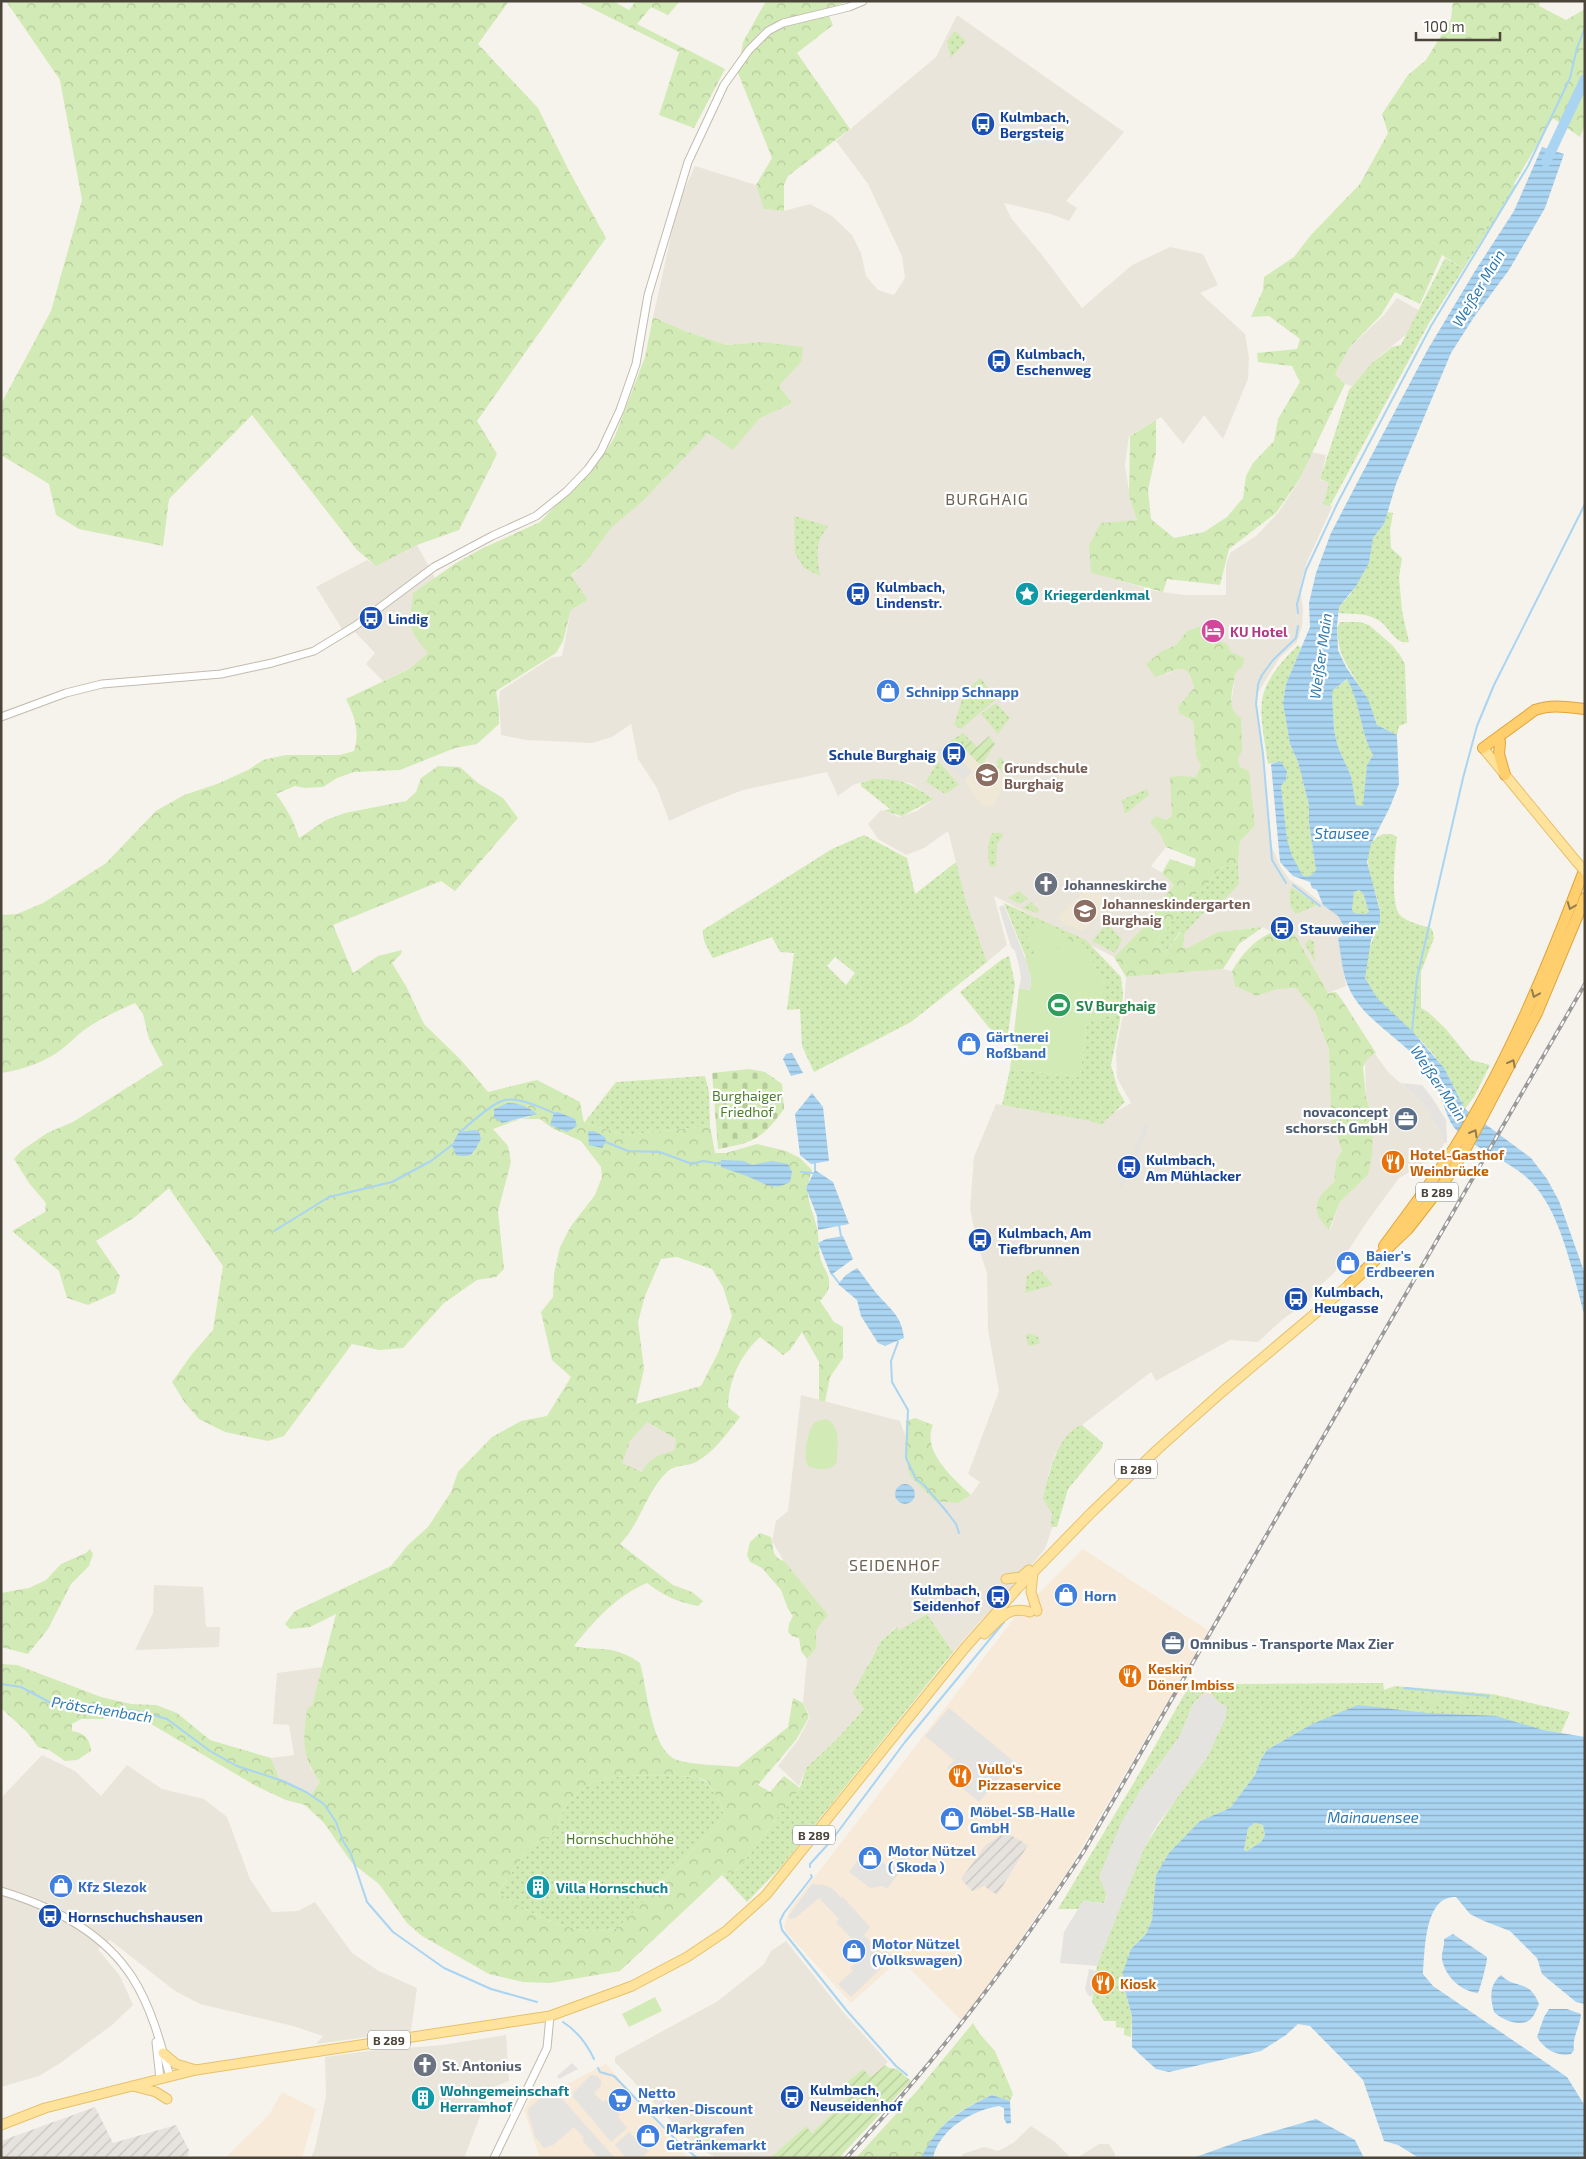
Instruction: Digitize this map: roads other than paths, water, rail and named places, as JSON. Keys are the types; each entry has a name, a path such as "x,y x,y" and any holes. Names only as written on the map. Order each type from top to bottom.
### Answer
{"highway":[{"path":"1485,750 1534,710 1544,706 1559,705 1585,708"},
{"path":"1572,707 1585,715"},
{"path":"1485,750 1500,742 1506,733"},
{"path":"1500,742 1499,754 1505,775"},
{"name":"B 289","path":"1349,1285 1372,1263 1460,1149 1496,1083 1524,1041 1560,948 1585,870"},
{"name":"B 289","path":"1496,1083 1514,1037 1585,898"}],"main road":[{"path":"1485,750 1585,870"},
{"name":"B 289","path":"1,2125 45,2108 196,2070 550,2016 632,1986 687,1958 726,1931 766,1895 964,1649 1040,1565 1117,1487 1158,1449 1349,1285"},
{"path":"1006,1579 1021,1577 1032,1568 1040,1565"},
{"path":"964,1649 980,1638 1010,1611 1020,1609 1034,1611 1031,1592 1033,1573"},
{"name":"B 289","path":"163,2053 176,2064 196,2070"},
{"name":"B 289","path":"133,2086 156,2092 167,2099"}],"street":[{"path":"1,717 66,693 102,684 221,674 272,663 314,651 355,626 434,567 492,536 536,516 567,491 588,469 601,451 620,410 636,364 648,294 688,162 724,85 749,50 768,31 783,23 849,7 863,1"},
{"path":"1,1891 47,1908 98,1938 111,1950 139,1989 170,2077"},
{"path":"494,2158 547,2048 550,2016"},
{"path":"151,2020 160,2079"}],"water":[{"name":"Stausee","path":"1542,147 1564,154 1545,208 1509,270 1474,317 1451,353 1396,484 1384,524 1373,538 1369,563 1356,586 1339,607 1337,626 1338,650 1346,667 1368,699 1377,725 1397,735 1399,784 1390,807 1371,844 1367,862 1380,911 1380,922 1371,940 1365,978 1377,998 1412,1031 1444,1068 1465,1109 1531,1158 1547,1179 1559,1201 1585,1274 1585,1317 1566,1248 1545,1199 1527,1178 1508,1164 1467,1140 1454,1128 1437,1088 1425,1069 1406,1048 1363,1010 1355,999 1344,975 1338,938 1348,934 1338,916 1323,905 1317,890 1312,888 1310,882 1293,876 1280,862 1271,764 1280,761 1287,771 1286,780 1281,786 1287,839 1292,856 1303,876 1310,876 1316,870 1309,823 1309,805 1298,762 1290,744 1283,703 1286,684 1310,627 1309,603 1316,573 1331,533 1428,349 1514,211","holes":["1347,679 1352,688 1365,737 1373,755 1367,765 1363,806 1356,805 1351,776 1338,747 1334,730 1332,691","1359,890 1363,893 1369,912 1365,914 1353,913 1354,892"]},
{"path":"792,1053 803,1073 791,1076 783,1059 786,1054"},
{"path":"812,1093 823,1107 829,1161 811,1164 800,1155 795,1114"},
{"path":"508,1103 524,1106 537,1114 502,1123 494,1117 494,1109"},
{"path":"558,1112 575,1119 577,1126 567,1132 550,1125 554,1113"},
{"path":"479,1131 481,1139 474,1151 466,1156 456,1155 452,1145 459,1132"},
{"path":"588,1131 594,1131 605,1137 606,1142 602,1148 589,1145"},
{"path":"721,1160 744,1161 752,1165 772,1161 788,1164 792,1172 790,1182 777,1186 767,1185 721,1167"},
{"path":"815,1170 833,1182 849,1224 818,1230 817,1216 806,1188"},
{"path":"843,1236 853,1259 831,1275 818,1243 826,1239"},
{"path":"857,1268 898,1318 904,1338 885,1346 878,1343 861,1316 857,1300 838,1284 846,1275"},
{"path":"901,1484 909,1484 915,1490 915,1498 909,1504 901,1504 895,1498 895,1490"},
{"name":"Mainauensee","path":"1358,1705 1427,1713 1496,1716 1543,1730 1585,1737 1585,2004 1576,2002 1542,1974 1537,1958 1510,1931 1470,1914 1456,1897 1445,1899 1438,1905 1432,1915 1426,1939 1423,1974 1433,1986 1567,2077 1585,2106 1585,2158 1419,2158 1398,2145 1384,2141 1363,2080 1310,2026 1298,2024 1286,2035 1261,2051 1169,2072 1156,2069 1132,2047 1132,2016 1123,1983 1123,1972 1131,1949 1146,1934 1152,1920 1156,1875 1169,1853 1200,1821 1230,1808 1255,1775 1261,1759 1267,1750 1312,1724","holes":["1255,1823 1263,1825 1265,1835 1261,1842 1247,1851 1244,1850 1248,1828"]},
{"path":"1453,1934 1487,1957 1478,1993 1459,1986 1446,1971 1442,1957 1444,1939"},
{"path":"1501,1975 1511,1982 1526,1987 1535,1996 1539,2004 1530,2020 1524,2023 1515,2023 1494,2012 1491,1992 1494,1983"},
{"path":"1549,2009 1567,2009 1581,2014 1574,2040 1574,2050 1571,2054 1566,2055 1551,2051 1537,2037"},
{"path":"992,2095 1010,2101 1011,2123 1007,2124 1004,2119 1004,2108 999,2106 989,2108 968,2117 950,2130 942,2138 933,2158 921,2158 935,2135 950,2119"},
{"path":"1316,2119 1355,2140 1364,2158 1193,2158 1243,2140"}],"waterway":[{"path":"1298,613 1297,604 1306,570 1338,502 1431,326 1528,166 1570,78 1577,48 1585,28"},
{"name":"Weißer Main","path":"1546,162 1585,79"},
{"path":"1412,1032 1417,978 1463,778 1477,726 1494,685 1585,504"},
{"path":"1286,883 1272,860 1263,754 1256,704 1258,684 1262,675 1273,660 1296,638 1298,626"},
{"path":"1293,885 1320,906"},
{"path":"460,1132 488,1109 505,1100 523,1101 554,1113"},
{"path":"606,1142 628,1151 660,1152 692,1164 703,1161 721,1164"},
{"path":"274,1231 329,1197 392,1182 431,1161 452,1145"},
{"path":"815,1163 815,1170"},
{"path":"801,1172 813,1173"},
{"path":"839,1225 841,1236"},
{"path":"832,1274 839,1283"},
{"path":"898,1342 891,1361 892,1382 908,1410 906,1458 916,1479 924,1485 947,1512 956,1524 959,1533"},
{"path":"810,1867 810,1864 831,1841 905,1742 1004,1622"},
{"name":"Prötschenbach","path":"1,1684 21,1687 51,1703 85,1704 142,1712 167,1719 210,1751 237,1766 283,1781 306,1792 324,1804 336,1822 343,1841 351,1854 367,1902 393,1932 444,1968 491,1989 537,2002"},
{"path":"1404,1688 1489,1696"},
{"path":"811,1875 812,1877 784,1913 780,1921 782,1930 847,2011 896,2066 907,2075"},
{"name":"Prötschenbach","path":"563,2022 581,2038 594,2059"},
{"name":"Prötschenbach","path":"598,2068 600,2072 614,2076 676,2140 697,2158"}],"railway":[{"path":"846,2158 911,2084 972,2010 1001,1972 1084,1851 1585,984"}],"place":[{"name":"Kulmbach, Bergsteig","path":"983,124"},
{"name":"Kulmbach, Eschenweg","path":"999,361"},
{"name":"Kulmbach, Lindenstr.","path":"858,594"},
{"name":"Kriegerdenkmal","path":"1027,594"},
{"name":"Lindig","path":"371,618"},
{"name":"KU Hotel","path":"1213,631"},
{"name":"Schnipp Schnapp","path":"888,691"},
{"name":"Schule Burghaig","path":"954,754"},
{"name":"Grundschule Burghaig","path":"987,775"},
{"name":"Johanneskirche","path":"1046,884"},
{"name":"Johanneskindergarten Burghaig","path":"1085,911"},
{"name":"Stauweiher","path":"1282,928"},
{"name":"SV Burghaig","path":"1059,1005"},
{"name":"Gärtnerei Roßband","path":"969,1044"},
{"name":"novaconcept schorsch GmbH","path":"1406,1119"},
{"name":"Hotel-Gasthof Weinbrücke","path":"1393,1162"},
{"name":"Kulmbach, Am Mühlacker","path":"1129,1167"},
{"name":"Kulmbach, Am Tiefbrunnen","path":"980,1240"},
{"name":"Baier's Erdbeeren","path":"1348,1263"},
{"name":"Kulmbach, Heugasse","path":"1296,1299"},
{"name":"Horn","path":"1066,1595"},
{"name":"Kulmbach, Seidenhof","path":"998,1597"},
{"name":"Omnibus - Transporte Max Zier","path":"1173,1643"},
{"name":"Keskin Döner Imbiss","path":"1130,1676"},
{"name":"Vullo‘s Pizzaservice","path":"960,1776"},
{"name":"Möbel-SB-Halle GmbH","path":"952,1819"},
{"name":"Motor Nützel ( Skoda )","path":"870,1858"},
{"name":"Kfz Slezok","path":"61,1886"},
{"name":"Villa Hornschuch","path":"538,1887"},
{"name":"Hornschuchshausen","path":"50,1916"},
{"name":"Motor Nützel (Volkswagen)","path":"854,1951"},
{"name":"Kiosk","path":"1103,1983"},
{"name":"St. Antonius","path":"425,2065"},
{"name":"Kulmbach, Neuseidenhof","path":"792,2097"},
{"name":"Wohngemeinschaft Herramhof","path":"423,2098"},
{"name":"Netto Marken-Discount","path":"620,2100"},
{"name":"Markgrafen Getränkemarkt","path":"648,2136"}],"district":[{"name":"BURGHAIG","path":"987,498"},
{"name":"SEIDENHOF","path":"895,1564"}],"park label":[{"name":"Burghaiger Friedhof","path":"747,1104"},
{"name":"Hornschuchhöhe","path":"620,1838"}]}
